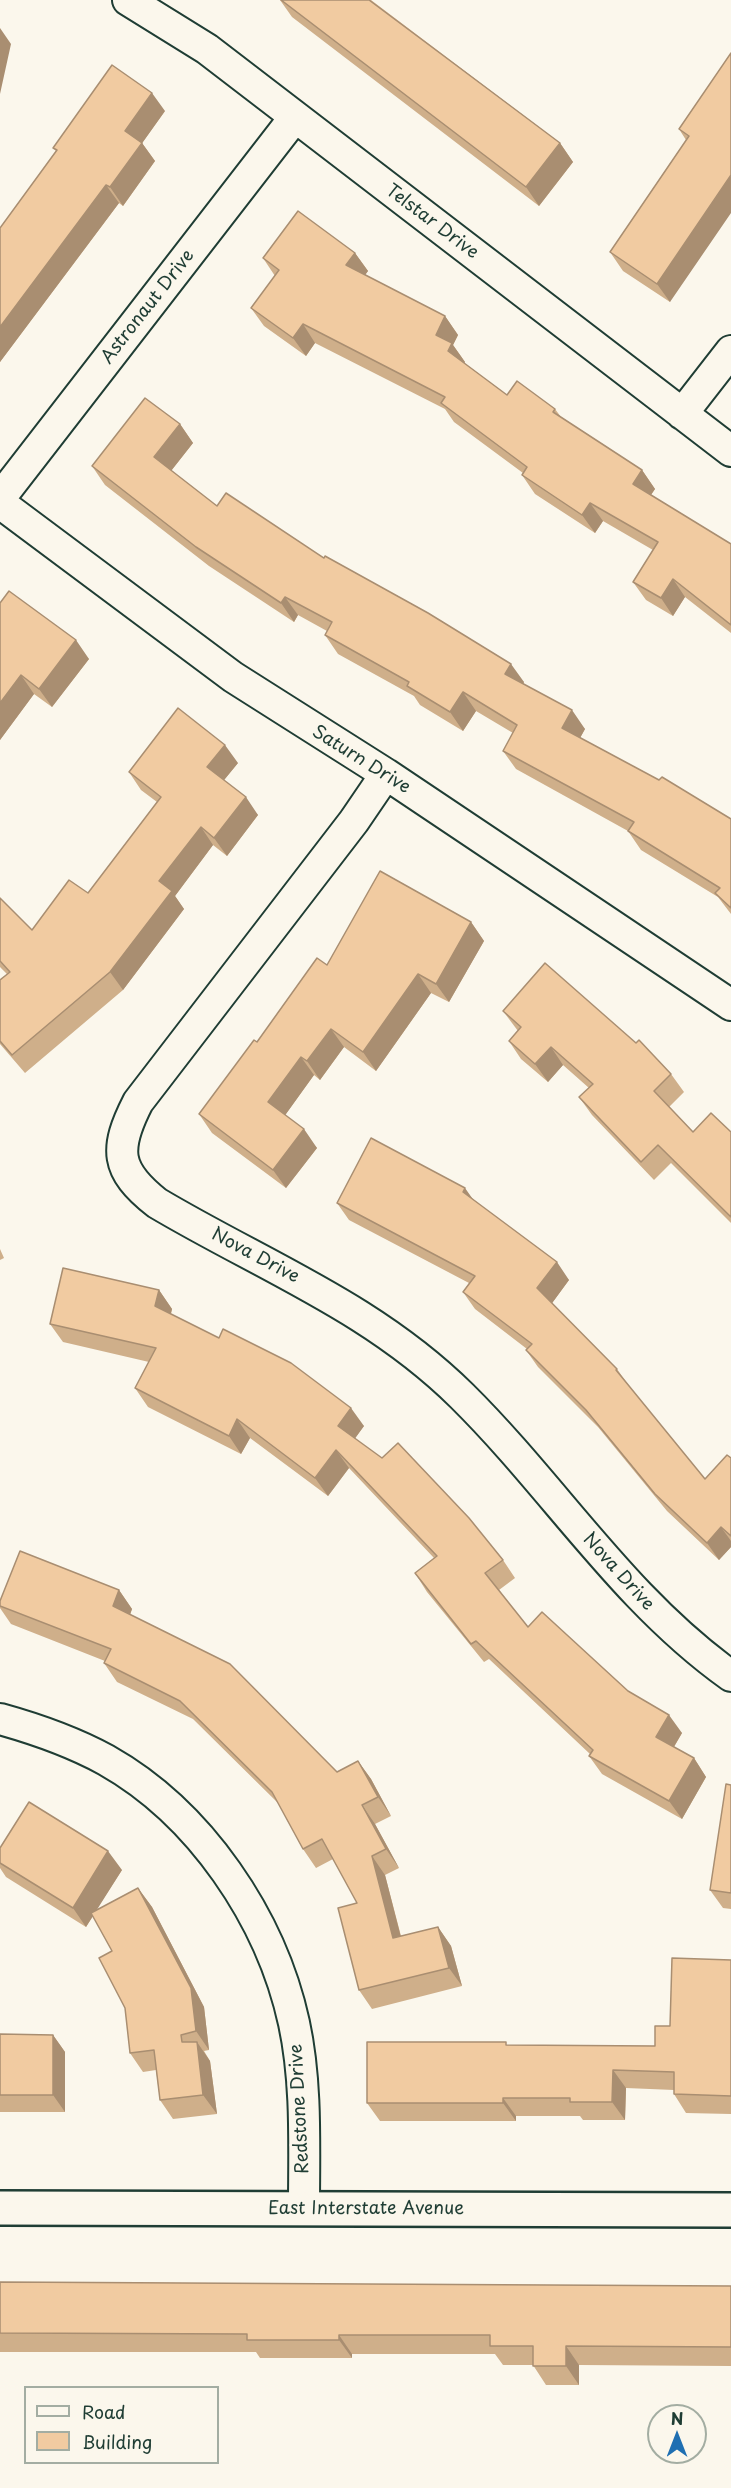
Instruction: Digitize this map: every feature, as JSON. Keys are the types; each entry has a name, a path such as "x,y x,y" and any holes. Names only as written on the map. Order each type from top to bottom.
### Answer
{"street":[{"name":"Telstar Drive","path":"128,0 207,49 731,451"},
{"name":"Astronaut Drive","path":"0,498 295,117"},
{"path":"682,414 731,351"},
{"name":"Saturn Drive","path":"0,503 233,677 386,774 731,1005"},
{"name":"Nova Drive","path":"386,774 354,821 138,1102 128,1121 122,1146 124,1168 137,1187 157,1203 323,1292 431,1368 488,1424 636,1594 666,1625 700,1654 731,1676"},
{"name":"Redstone Drive","path":"0,1719 64,1740 106,1760 140,1784 170,1808 199,1838 249,1905 269,1943 283,1980 294,2024 301,2067 304,2208"},
{"name":"East Interstate Avenue","path":"0,2208 731,2210"}],"building":[{"path":"281,0 369,0 560,143 526,187"},
{"path":"731,53 731,175 657,284 610,252 689,136 679,129"},
{"path":"112,65 152,93 125,131 142,143 110,187 106,185 0,327 0,228 57,150 53,148"},
{"path":"298,211 355,253 346,265 445,316 436,335 452,343 448,351 507,395 517,381 555,409 553,412 642,470 633,484 731,544 731,625 673,579 661,598 633,582 658,542 590,503 582,515 522,475 527,467 441,403 445,397 303,324 293,338 251,308 279,270 263,258"},
{"path":"145,398 180,424 154,457 217,506 226,493 324,558 325,556 428,613 511,664 505,674 572,710 562,728 659,780 662,777 731,819 731,908 715,893 720,888 628,831 634,822 503,751 517,725 463,692 450,712 407,686 409,682 325,635 332,622 285,597 281,603 196,547 92,466"},
{"path":"9,591 76,640 39,689 21,675 0,703 0,603"},
{"path":"178,708 225,745 207,767 246,797 214,838 201,827 159,881 172,891 110,972 12,1055 0,1041 0,980 10,972 0,961 0,898 32,930 69,880 88,893 161,797 129,772"},
{"path":"380,871 471,922 436,984 418,974 363,1052 331,1029 307,1061 301,1057 268,1102 304,1129 273,1170 199,1114 254,1040 257,1042 317,958 327,965"},
{"path":"545,963 636,1043 639,1040 671,1074 654,1091 693,1132 711,1113 731,1132 731,1217 658,1145 641,1162 579,1097 593,1084 551,1047 535,1064 509,1041 521,1027 503,1011"},
{"path":"371,1138 465,1188 463,1192 557,1262 537,1288 617,1369 705,1479 727,1455 731,1458 731,1536 721,1527 707,1543 655,1494 586,1410 526,1350 532,1344 463,1292 475,1276 337,1203"},
{"path":"63,1268 159,1290 155,1306 219,1338 223,1329 291,1363 351,1408 338,1426 382,1458 398,1443 469,1518 503,1560 485,1573 528,1627 542,1612 628,1691 669,1715 656,1737 694,1758 669,1801 589,1756 593,1750 476,1641 471,1644 415,1573 437,1556 336,1450 315,1478 237,1419 229,1436 135,1388 156,1348 50,1324"},
{"path":"20,1551 119,1590 113,1606 230,1664 337,1772 358,1761 378,1797 362,1805 386,1849 372,1856 393,1938 438,1927 449,1968 359,1990 338,1908 357,1903 322,1839 303,1849 272,1792 180,1701 104,1663 111,1649 0,1606"},
{"path":"726,1784 731,1785 731,1893 710,1890"},
{"path":"29,1802 108,1851 73,1908 0,1863 0,1848"},
{"path":"138,1888 191,1988 196,2031 181,2035 182,2042 197,2042 203,2095 160,2100 154,2050 130,2053 125,2008 99,1958 112,1951 91,1913"},
{"path":"672,1958 731,1960 731,2096 674,2094 674,2072 613,2070 612,2102 570,2102 570,2098 503,2098 503,2103 367,2103 367,2042 506,2042 506,2045 655,2046 655,2026 670,2026"},
{"path":"0,2034 53,2035 53,2095 0,2095"},
{"path":"0,2282 731,2286 731,2347 566,2346 566,2366 533,2366 533,2346 490,2346 490,2335 339,2335 339,2340 247,2340 247,2334 0,2333"}]}
